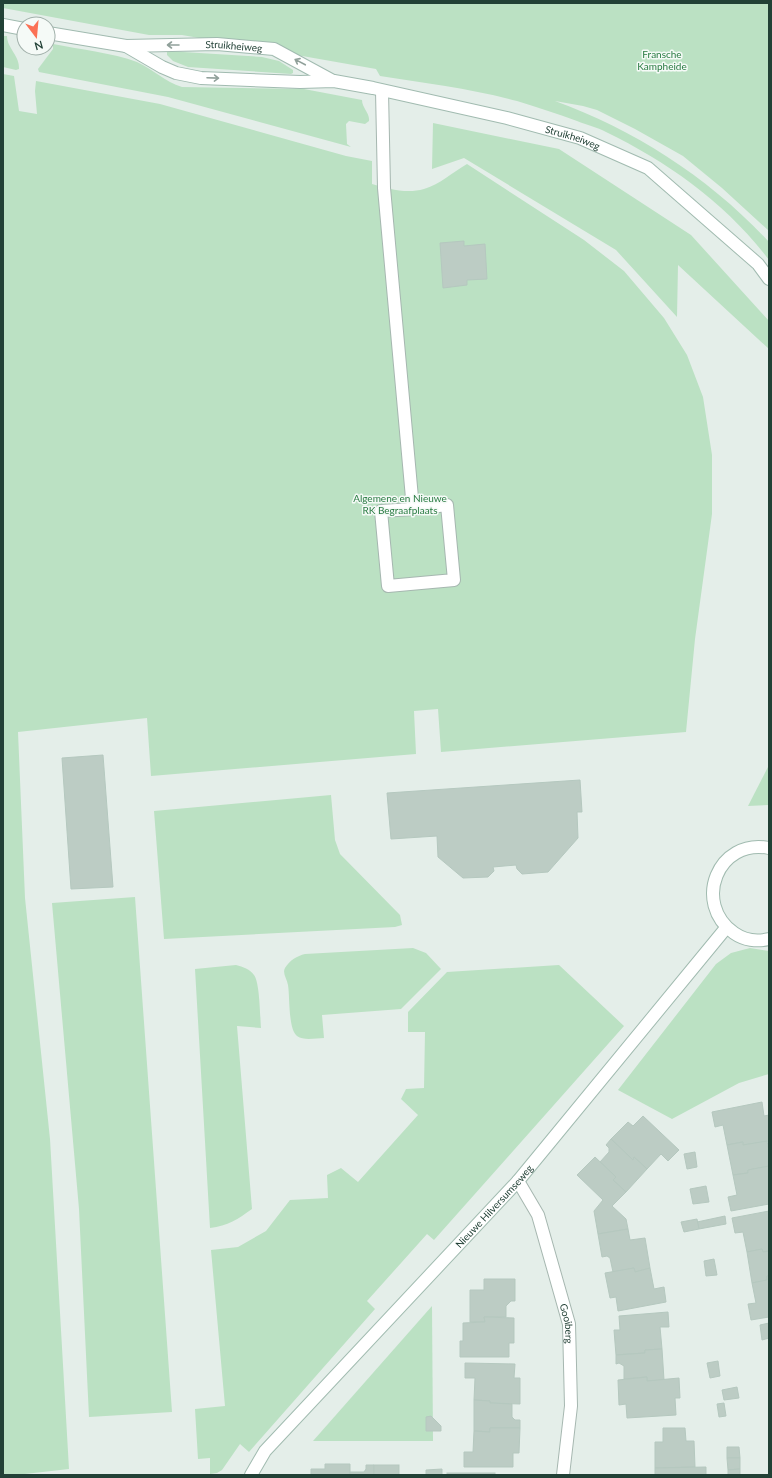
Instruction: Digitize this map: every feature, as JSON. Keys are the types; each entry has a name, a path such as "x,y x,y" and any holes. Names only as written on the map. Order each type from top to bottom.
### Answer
{"street":[{"path":"3,25 16,27"},
{"name":"Struikheiweg","path":"56,34 126,46 217,44 274,49 334,81"},
{"name":"Struikheiweg","path":"126,46 162,67 176,73 195,76 300,82 334,81 507,118 580,138 648,168 758,264 769,279"},
{"path":"382,91 384,188 414,509"},
{"path":"447,506 454,580 388,586 381,511 414,509 447,506"},
{"path":"769,848 750,848 739,852 722,866 716,876 712,897 719,919 726,928 737,935 750,940 763,941 769,939"},
{"name":"Nieuwe Hilversumseweg","path":"251,1475 265,1451 518,1180 726,928"},
{"name":"Gooiberg","path":"518,1180 538,1215 570,1324 571,1406 563,1475"}],"green space":[{"name":"Fransche Kampheide","path":"3,3 769,3 769,231 722,188 683,156 597,110 555,101 614,126 643,142 697,177 722,197 769,242 769,260 735,221 715,203 695,186 652,157 596,127 517,101 483,93 380,76 376,69 182,35 149,35 56,18 56,16 46,16 3,8"},
{"path":"3,36 7,36 9,44 18,60 19,69 16,70 3,67"},
{"path":"56,45 106,54 137,62 170,82 182,87 304,89 362,100 369,121 365,124 349,121 346,124 347,144 351,147 168,97 39,72 38,69 48,56 56,56"},
{"path":"167,51 262,57 279,61 293,70 293,73 188,67 173,61 167,55"},
{"name":"Algemene en Nieuwe RK Begraafplaats","path":"3,74 14,76 19,111 37,114 35,91 36,81 160,104 346,156 372,161 372,184 391,189 411,191 424,189 441,181 467,164 584,240 624,271 664,318 687,355 703,397 712,455 712,514 695,639 686,732 441,752 438,709 414,711 416,754 151,776 147,718 18,732 25,898 50,1139 69,1469 16,1475 3,1475"},
{"path":"433,123 559,149 691,235 769,321 769,349 678,265 677,317 616,250 464,158 432,169"},
{"path":"769,765 769,805 748,806"},
{"path":"331,795 335,840 340,854 400,915 402,925 395,927 164,939 154,811"},
{"path":"135,897 172,1412 89,1417 79,1209 52,903"},
{"path":"413,948 426,953 441,969 401,1009 322,1015 324,1038 300,1038 294,1032 291,1020 288,985 284,970 294,959 305,954"},
{"path":"750,948 769,951 769,1074 739,1083 672,1119 618,1090 716,964 731,953"},
{"path":"236,965 244,967 254,975 259,992 261,1028 237,1026 252,1209 232,1222 222,1226 210,1228 195,969"},
{"path":"559,965 624,1026 434,1240 427,1234 367,1301 375,1309 249,1452 240,1444 222,1470 217,1473 210,1474 210,1458 198,1459 195,1409 225,1406 211,1250 238,1247 266,1231 290,1200 328,1198 327,1175 341,1168 358,1182 418,1115 401,1099 406,1089 424,1088 425,1032 408,1032 408,1012 447,972"},
{"path":"432,1306 433,1441 313,1441"}],"building":[{"path":"464,241 464,246 485,244 487,279 467,280 467,285 443,288 440,243"},
{"path":"103,755 113,887 71,889 62,758"},
{"path":"580,780 582,812 577,812 578,838 548,872 522,874 517,869 516,865 493,867 494,871 488,877 463,878 438,857 437,836 391,839 387,793"},
{"path":"762,1102 764,1116 769,1115 769,1141 743,1145 743,1142 727,1145 723,1125 715,1127 712,1112"},
{"path":"643,1116 679,1150 668,1161 661,1154 647,1169 634,1157 633,1160 611,1139 628,1122 633,1126"},
{"path":"611,1139 633,1160 634,1157 647,1169 626,1192 613,1180 616,1177 600,1162 609,1152 609,1148 606,1145"},
{"path":"767,1141 769,1166 748,1170 748,1173 733,1175 727,1145 743,1142 743,1145"},
{"path":"695,1152 697,1167 687,1169 684,1154"},
{"path":"595,1157 616,1177 613,1180 626,1192 612,1206 626,1219 628,1229 598,1234 594,1211 603,1200 577,1175"},
{"path":"769,1166 769,1204 731,1211 728,1197 737,1195 733,1175 748,1173 748,1170"},
{"path":"706,1186 709,1202 693,1204 690,1189"},
{"path":"769,1211 769,1251 763,1252 762,1249 747,1252 743,1232 735,1233 732,1218"},
{"path":"725,1216 726,1224 699,1229 697,1222"},
{"path":"697,1219 699,1229 684,1232 681,1222"},
{"path":"628,1229 630,1240 645,1238 650,1268 635,1272 634,1268 613,1272 610,1258 607,1256 602,1257 598,1234"},
{"path":"762,1249 763,1252 769,1251 769,1276 767,1276 767,1280 752,1283 747,1252"},
{"path":"714,1259 717,1275 706,1276 704,1261"},
{"path":"634,1268 635,1272 650,1268 654,1289 664,1287 666,1302 618,1311 616,1297 610,1298 605,1273"},
{"path":"767,1276 769,1276 769,1317 751,1320 748,1304 756,1303 752,1283 767,1280"},
{"path":"484,1279 515,1279 515,1301 511,1301 506,1306 506,1317 484,1317 485,1322 470,1322 470,1290 484,1290"},
{"path":"668,1312 669,1327 660,1327 662,1349 645,1350 645,1353 616,1355 614,1330 620,1330 619,1316"},
{"path":"484,1317 514,1318 514,1343 509,1343 509,1357 460,1357 460,1341 463,1341 463,1323 485,1322"},
{"path":"769,1323 769,1338 762,1340 760,1325"},
{"path":"662,1349 664,1380 647,1381 647,1377 624,1379 624,1366 619,1363 616,1364 616,1355 645,1353 645,1350"},
{"path":"718,1361 720,1376 710,1378 707,1363"},
{"path":"465,1363 515,1364 514,1378 520,1378 520,1404 490,1403 490,1401 474,1400 475,1378 465,1378"},
{"path":"647,1377 647,1381 679,1378 680,1398 675,1398 676,1415 627,1418 626,1404 619,1405 618,1380"},
{"path":"737,1387 739,1398 724,1400 722,1390"},
{"path":"474,1400 490,1401 490,1403 512,1404 512,1417 515,1420 520,1420 520,1428 490,1428 490,1432 474,1431"},
{"path":"724,1403 726,1416 719,1417 717,1404"},
{"path":"431,1416 441,1426 441,1431 426,1431 426,1417"},
{"path":"490,1428 520,1428 519,1453 513,1453 513,1467 464,1467 464,1452 473,1452 474,1431 490,1432"},
{"path":"663,1428 685,1428 686,1441 694,1441 695,1467 655,1468 655,1442 663,1442"},
{"path":"727,1447 739,1447 740,1458 727,1458"},
{"path":"727,1458 740,1458 740,1469 728,1470"},
{"path":"325,1464 350,1464 350,1475 311,1475 311,1469 325,1469"},
{"path":"366,1465 374,1465 374,1475 350,1475 350,1472 364,1472"},
{"path":"374,1465 399,1465 399,1475 374,1475"},
{"path":"706,1467 706,1475 655,1475 655,1468"},
{"path":"442,1469 442,1475 426,1475 426,1470"},
{"path":"740,1469 740,1475 728,1475 728,1470"},
{"path":"447,1473 495,1473 495,1475 447,1475"}]}
